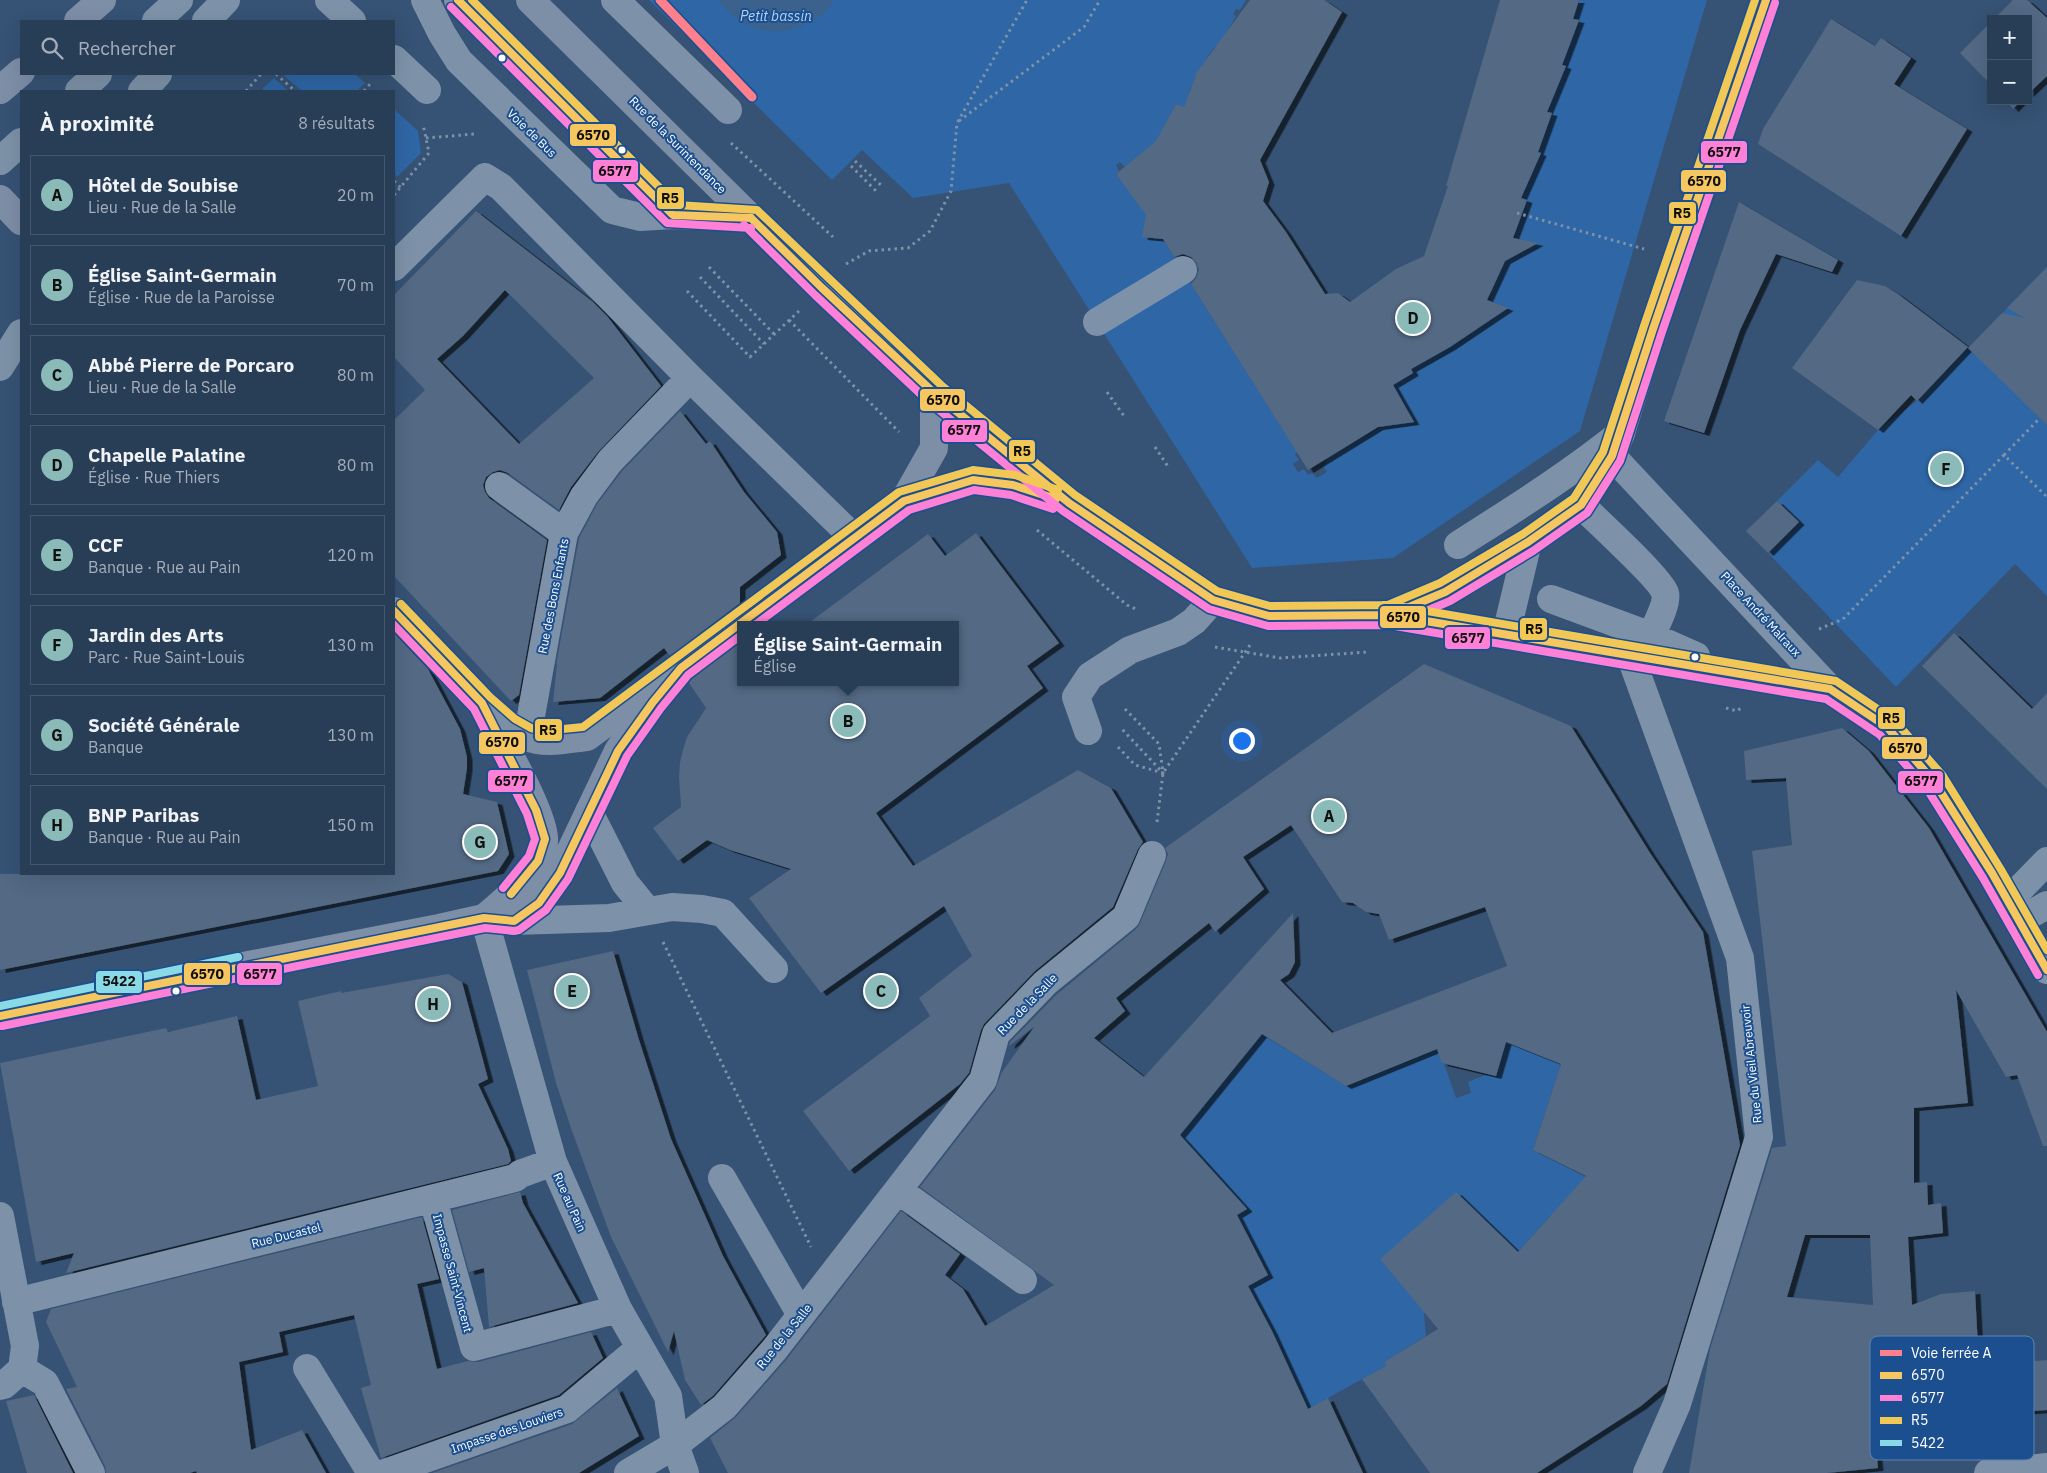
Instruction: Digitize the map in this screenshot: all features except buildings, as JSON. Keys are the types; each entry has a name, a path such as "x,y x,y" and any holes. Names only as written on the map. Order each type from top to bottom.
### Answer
{"main road":[{"path":"79,20 102,0"},
{"name":"Rue de la Surintendance","path":"530,0 822,288 934,393 1069,504"},
{"path":"744,621 904,501 973,480 1013,485 1069,504 1213,600 1269,616 1390,615 1445,592 1528,542 1581,505 1616,445 1653,329 1766,0"},
{"path":"0,90 20,73"},
{"path":"0,200 20,220"},
{"path":"904,501 934,448 934,393"},
{"path":"395,612 488,715 536,810 545,839 538,861 526,877 503,902 484,918"},
{"path":"488,715 501,720 527,738 556,741 587,736 651,697 681,668 737,626"},
{"path":"0,1016 484,918 514,921 539,904 560,873 618,751 651,697"}],"street":[{"path":"157,20 179,0"},
{"path":"207,20 226,0"},
{"path":"329,0 351,20"},
{"name":"Voie de Bus","path":"425,0 442,34 459,61 612,210 640,217 673,215 751,218"},
{"path":"458,0 673,215"},
{"path":"616,0 728,110"},
{"path":"395,60 427,90"},
{"path":"79,90 97,75"},
{"path":"143,90 157,75"},
{"path":"0,161 20,143"},
{"path":"395,267 485,177 502,187 690,378 854,538"},
{"path":"1097,322 1182,270"},
{"path":"0,367 20,335"},
{"name":"Rue des Bons Enfants","path":"527,738 564,533 584,496 610,461 690,378"},
{"path":"1458,545 1552,485 1592,456 1616,445"},
{"name":"Place André Malraux","path":"1616,445 1830,689"},
{"path":"499,486 564,533"},
{"path":"1581,505 1665,592 1666,600 1651,636"},
{"path":"1506,634 1528,542"},
{"path":"1551,599 1651,636 1734,673"},
{"path":"1088,731 1076,697 1090,676 1130,650 1178,632 1194,621 1213,600"},
{"path":"1390,615 1830,689 1886,727 1935,783 1992,873 2047,970"},
{"name":"Rue du Vieil Abreuvoir","path":"1630,655 1740,958 1759,1137 1677,1404 1640,1471"},
{"path":"590,812 625,883 647,910"},
{"name":"Rue de la Salle","path":"628,1473 675,1445 724,1408 774,1350 983,1080 996,1034 1045,983 1126,917 1152,855"},
{"path":"2014,911 2047,862"},
{"path":"2014,911 2047,905"},
{"path":"514,921 609,918 672,907 702,909 723,913 774,969"},
{"name":"Rue au Pain","path":"484,918 553,1162 618,1309 668,1396 675,1445 685,1473"},
{"name":"Rue Ducastel","path":"16,1302 515,1178 520,1174 553,1162"},
{"path":"722,1178 801,1315"},
{"path":"898,1190 1023,1280"},
{"name":"Impasse Saint-Vincent","path":"433,1199 474,1347 618,1309"},
{"path":"0,1216 25,1346 22,1369 4,1385 0,1386"},
{"name":"Impasse des Louviers","path":"385,1473 567,1409 640,1348"},
{"path":"307,1368 371,1473"},
{"path":"22,1369 45,1382 91,1473"},
{"path":"1988,1473 2047,1467"}],"path":[{"path":"822,288 848,262 855,258 869,251 908,248 930,231 951,191 957,123 1027,0"},
{"path":"957,123 1084,27 1100,0"},
{"path":"247,90 259,75"},
{"path":"277,75 294,90"},
{"path":"395,194 429,153 423,123 418,118"},
{"path":"426,138 475,134"},
{"path":"855,161 883,187"},
{"path":"851,166 878,193"},
{"path":"395,182 401,188"},
{"path":"1517,213 1649,250"},
{"path":"709,267 774,334"},
{"path":"700,277 764,344"},
{"path":"687,291 750,357 789,320 903,436 914,444 934,448"},
{"path":"1107,392 1124,416"},
{"path":"1820,628 1843,619 2038,420"},
{"path":"1155,447 1169,468"},
{"path":"2004,455 2047,497"},
{"path":"1163,774 1269,616"},
{"path":"1125,709 1160,744 1163,774 1152,855"},
{"path":"1120,727 1163,774"},
{"path":"1135,765 1163,774"},
{"path":"647,910 827,1281"}],"shaded area":[{"path":"649,0 1246,0 1240,10 1236,9 1233,14 1236,16 1217,50 1214,48 1210,53 1191,87 1186,108 1176,104 1165,125 1171,129 1125,167 1120,162 1116,165 1119,171 1116,174 1120,180 1125,176 1153,212 1153,238 1165,239 1164,241 1297,452 1295,454 1299,460 1293,464 1298,472 1304,469 1308,475 1312,473 1317,478 1327,472 1323,466 1327,458 1408,411 1404,403 1397,401 1384,391 1412,373 1409,364 1454,335 1459,342 1463,340 1459,335 1479,328 1495,303 1490,301 1492,279 1507,256 1523,240 1516,238 1516,233 1514,232 1519,203 1525,206 1527,200 1521,198 1534,151 1552,113 1546,112 1566,66 1560,64 1578,20 1573,19 1579,0 1707,0 1580,431 1393,558 1252,568 1009,183 913,198 862,150 832,180"},
{"path":"283,75 356,75 365,83 358,90 301,90"},
{"path":"274,78 287,90 263,90"},
{"path":"395,110 418,131 421,153 397,177 395,174"},
{"path":"2047,267 2047,596 2015,564 1896,687 1768,553 1799,522 1777,501 1818,460 1838,477 1878,430 1917,401"},
{"path":"1261,1034 1347,1086 1439,1049 1456,1098 1471,1093 1468,1082 1488,1074 1496,1076 1500,1040 1561,1064 1533,1150 1602,1185 1590,1242 1550,1216 1518,1252 1442,1298 1424,1313 1426,1336 1384,1362 1386,1366 1308,1409 1272,1331 1217,1228 1246,1209 1180,1135"}],"water":[{"name":"Petit bassin","path":"719,0 834,0 826,11 812,21 796,28 771,31 759,29 737,19 727,11"}],"rail line":[{"name":"A","path":"660,0 752,97"}],"transit line":[{"name":"6570","path":"458,0 673,215 751,218"},
{"name":"R5","path":"472,0 677,205 757,210 941,385 1075,495 1217,591 1270,606 1392,605 1836,681 1894,720 1943,776 2000,868 2047,950"},
{"name":"R5","path":"1383,605 1388,605 1440,583 1523,534 1574,498 1603,452 1755,0"},
{"name":"6570","path":"1383,615 1390,615 1445,592 1528,542 1581,505 1612,456 1653,329 1766,0"},
{"name":"6577","path":"1383,625 1393,625 1450,601 1533,551 1587,513 1620,461 1662,332 1775,3"},
{"name":"6577","path":"451,7 667,223 751,228"},
{"name":"6570","path":"751,218 822,288 934,393 1069,503 1213,600 1269,616 1390,615 1830,689 1887,727 1935,783 1992,873 2047,970"},
{"name":"6577","path":"744,225 815,295 928,401 1063,511 1209,609 1268,626 1389,625 1826,699 1880,735 1927,789 1983,878 2038,975"},
{"name":"R5","path":"401,604 490,697 515,719 531,728 543,731 583,727 899,492 973,470 1015,475 1058,490"},
{"name":"6570","path":"744,621 904,501 973,480 1013,485 1056,499"},
{"name":"6577","path":"760,621 909,510 974,490 1011,495 1053,509"},
{"name":"6570","path":"395,612 482,703 536,810 545,839 538,861 511,894"},
{"name":"6577","path":"395,626 474,709 527,814 535,839 529,856 503,888"},
{"name":"6570","path":"0,1016 484,918 514,921 539,903 560,873 618,751 653,702 681,668 737,626"},
{"name":"6577","path":"2,1026 485,928 519,930 546,910 568,879 627,756 661,708 688,675 737,638"},
{"name":"5422","path":"0,1006 238,957"}],"place":[{"name":"Chapelle Palatine","path":"1413,318"},
{"name":"Jardin des Arts","path":"1946,469"},
{"name":"Église Saint-Germain","path":"848,721"},
{"name":"Hôtel de Soubise","path":"1329,816"},
{"name":"Société Générale","path":"480,842"},
{"name":"CCF","path":"572,991"},
{"name":"Abbé Pierre de Porcaro","path":"881,991"},
{"name":"BNP Paribas","path":"433,1004"}]}
